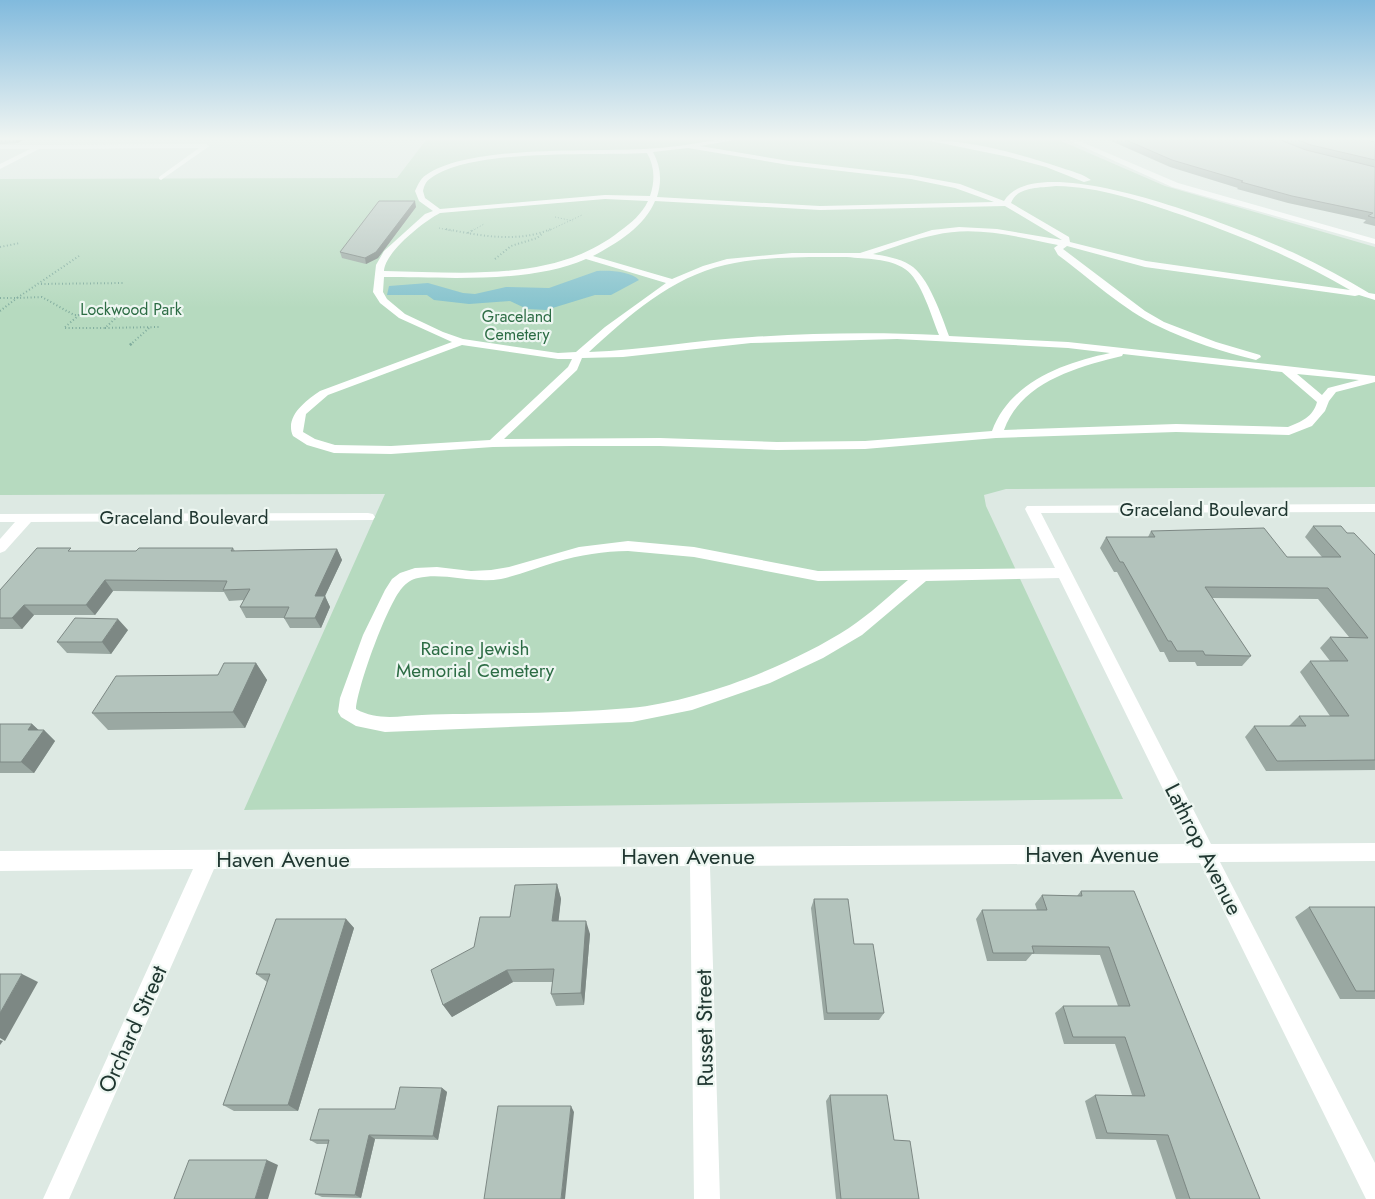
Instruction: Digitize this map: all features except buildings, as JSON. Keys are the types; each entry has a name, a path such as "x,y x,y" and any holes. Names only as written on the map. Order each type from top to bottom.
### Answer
{"street":[{"path":"421,196 422,199 438,211"},
{"path":"984,196 1006,204 1059,234 1066,239 1065,244"},
{"path":"1006,204 1010,196"},
{"path":"1132,196 1280,249 1370,296"},
{"path":"1211,196 1375,242"},
{"path":"1006,204 820,208 605,197 551,200 438,211 419,223 388,251 380,265 378,292 383,301 402,316 438,334 461,342 558,356 623,354 751,340 808,337 945,338 1068,345 1133,351 1375,380"},
{"path":"378,274 532,271 588,257 624,235 648,209 653,198"},
{"path":"493,443 574,368 578,356 615,324 673,282 725,262 809,255 864,254 935,232 959,229 997,230 1088,248 1145,264 1370,296"},
{"path":"908,240 904,254 908,267 917,278 931,303 945,338"},
{"path":"1065,244 1058,248 1061,253 1142,313 1161,324 1195,338 1269,361 1285,368 1323,401"},
{"path":"864,254 908,267"},
{"path":"588,257 673,282"},
{"path":"461,342 324,393 306,406 296,422 297,434 311,442 334,449 391,450 493,443 660,442 777,446 865,445 996,434 1176,428 1289,431 1308,424 1321,409 1323,401 1332,390 1375,380"},
{"path":"996,434 1003,417 1021,396 1049,376 1067,367 1133,351"},
{"name":"Graceland Boulevard","path":"1032,509 1373,510"},
{"name":"Lathrop Avenue","path":"1032,509 1375,1190"},
{"name":"Graceland Boulevard","path":"0,518 368,517"},
{"path":"0,548 27,518"},
{"path":"923,576 856,631 817,654 764,678 692,703 632,715 385,725 362,721 347,712 350,694 383,608 396,583 408,575 426,572 480,576 513,573 551,559 594,550 627,546 688,550 804,574 836,577 904,574 923,576 1064,573"},
{"name":"Haven Avenue","path":"0,860 1375,852"},
{"name":"Russet Street","path":"700,856 707,1199"},
{"name":"Orchard Street","path":"56,1199 208,859"}],"path":[{"path":"419,223 467,233 518,237 542,234 583,214"},
{"path":"550,216 572,221"},
{"path":"467,233 484,224"},
{"path":"485,273 491,262 502,252 518,244 538,238 542,234"},
{"path":"518,237 520,240 518,244"},
{"path":"0,247 20,243"},
{"path":"0,311 79,256"},
{"path":"41,284 123,284"},
{"path":"0,298 42,297 74,314 119,314 105,328"},
{"path":"79,315 64,328 159,327"},
{"path":"130,346 149,327"}],"green space":[{"path":"0,196 1199,196 1375,247 1375,487 1006,489 984,495 986,506 1123,799 244,810 385,494 0,495"}],"water":[{"path":"597,271 625,273 639,280 611,295 595,295 546,310 527,309 510,301 469,304 434,300 427,295 387,295 389,286 428,283 463,293 475,294 506,287 549,288"}],"park label":[{"name":"Lockwood Park","path":"131,309"},
{"name":"Graceland Cemetery","path":"517,325"},
{"name":"Racine Jewish Memorial Cemetery","path":"475,659"}]}
